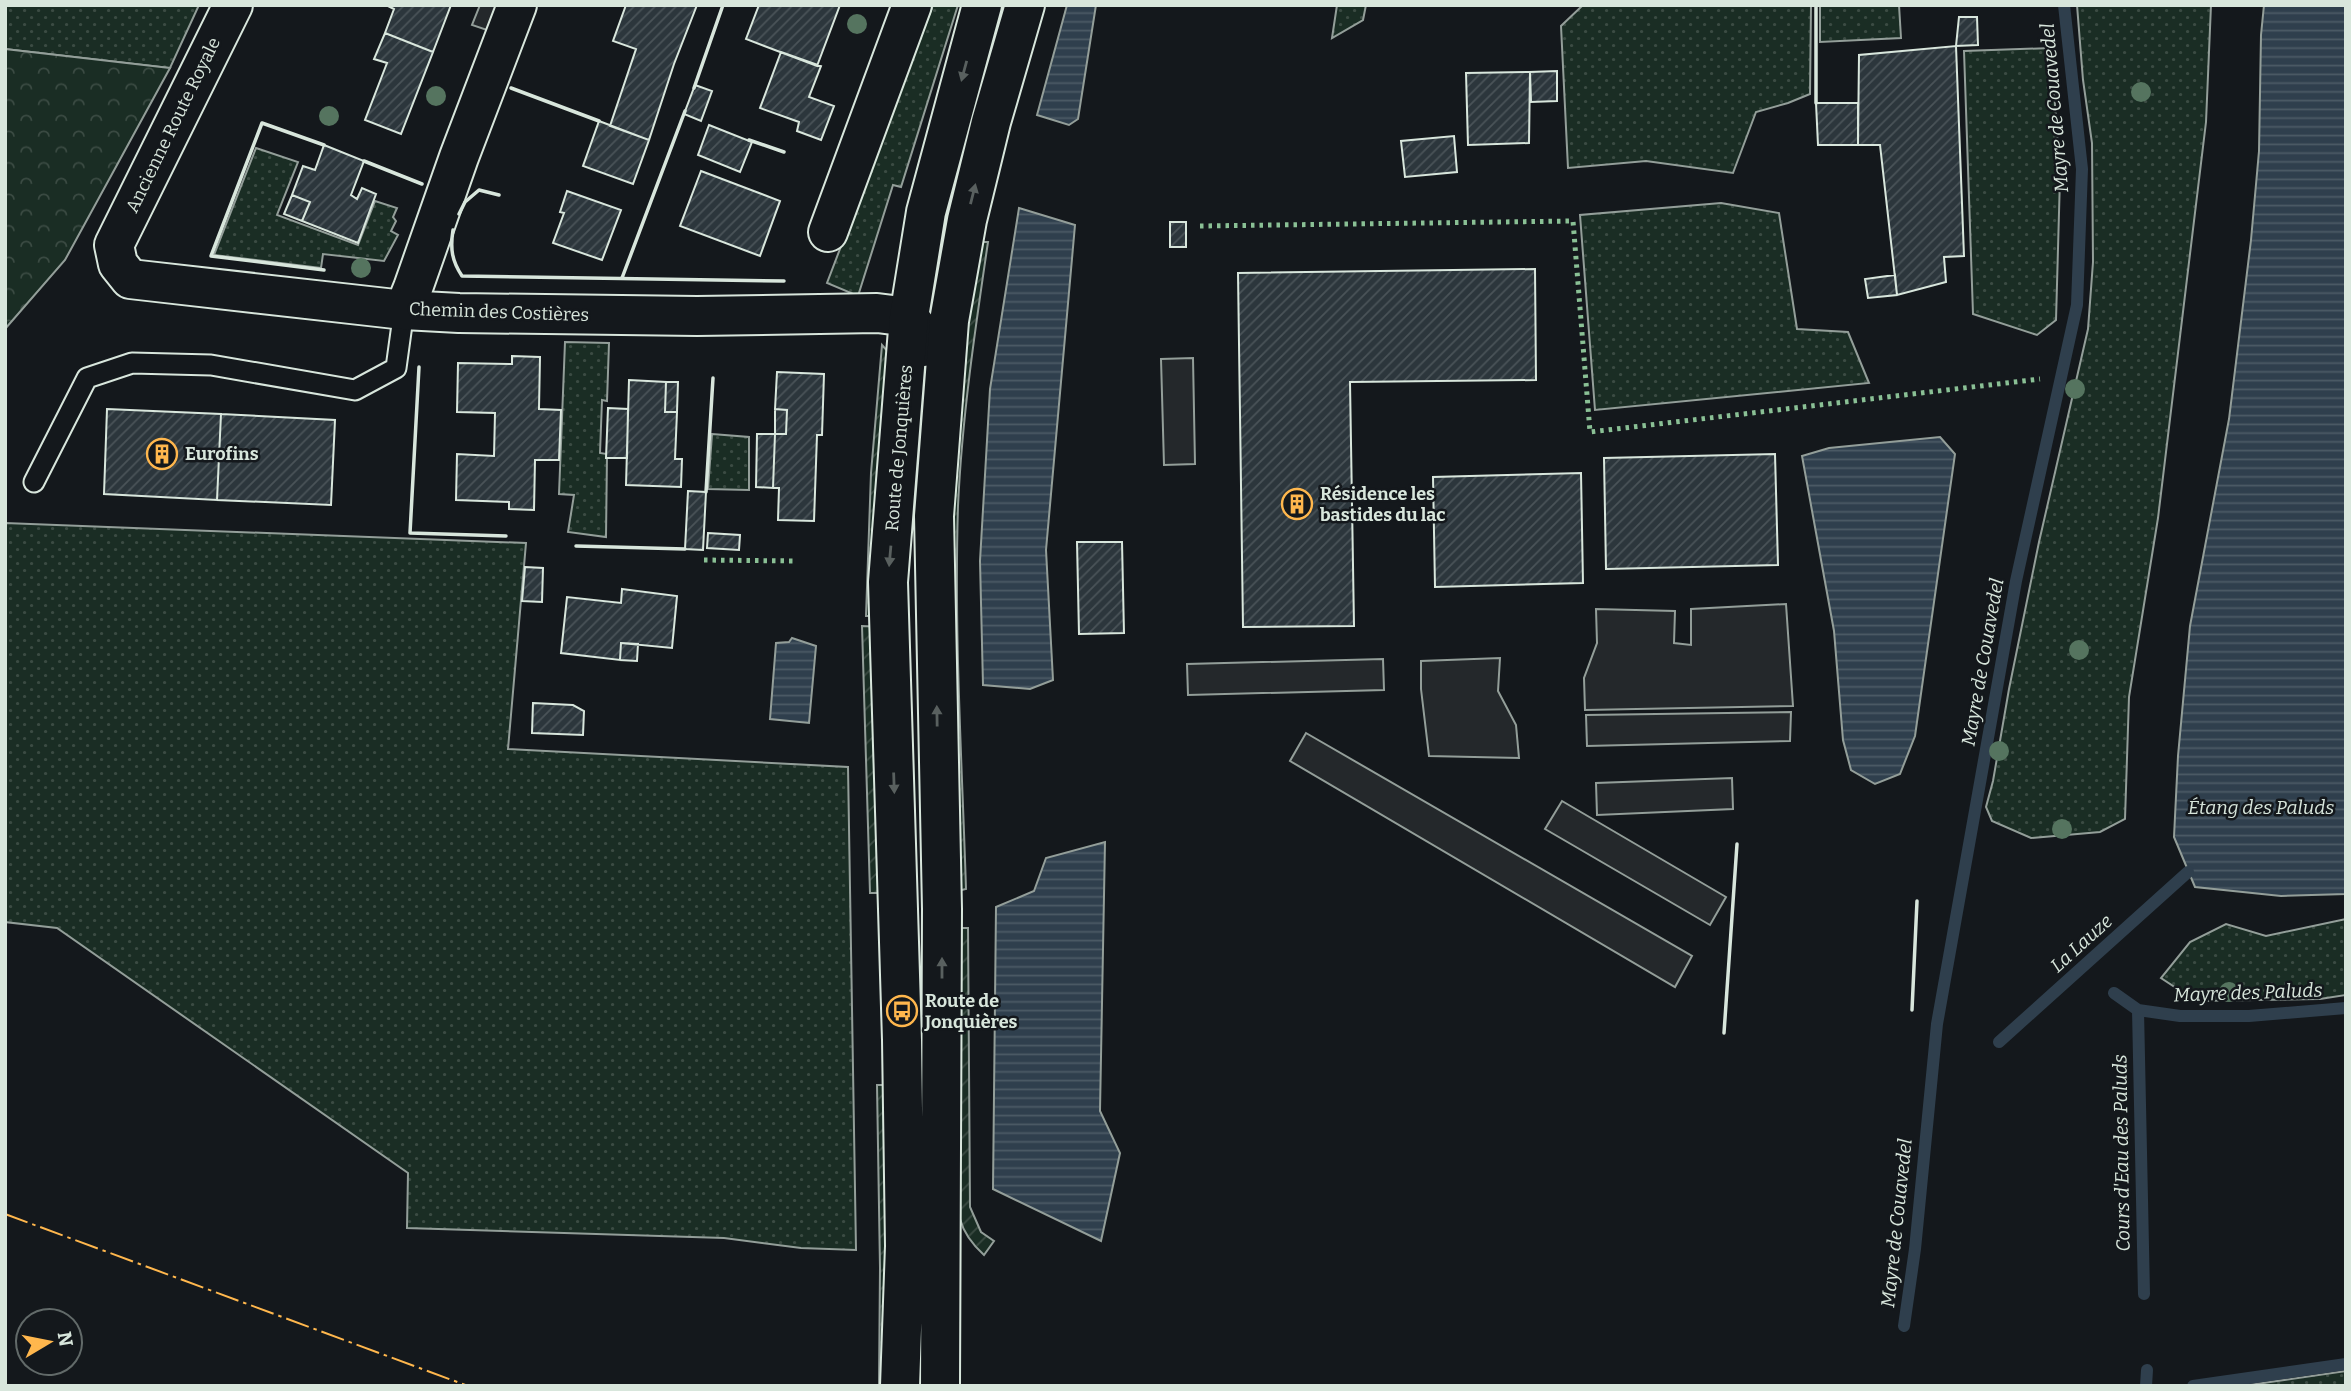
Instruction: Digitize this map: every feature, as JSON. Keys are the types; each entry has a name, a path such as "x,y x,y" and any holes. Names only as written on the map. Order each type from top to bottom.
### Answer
{"main road":[{"name":"Ancienne Route Royale","path":"114,245 233,5"},
{"path":"404,310 517,5"},
{"path":"828,232 912,5"},
{"name":"Route de Jonquières","path":"900,1386 905,1247 902,1040 888,582 909,317 926,212 982,5"},
{"name":"Route de Jonquières","path":"930,1382 941,1282 942,909 934,516 949,321 967,220 991,122 1025,5"},
{"path":"939,166 960,146 965,130 970,125 976,122 991,122"},
{"name":"Chemin des Costières","path":"114,245 118,264 130,279 404,310 697,316 877,313 909,317"},
{"path":"909,317 921,313 929,305 932,284 944,268 960,261"},
{"name":"Route de Jonquières","path":"909,317 921,334 925,352 915,461 934,516"},
{"name":"Route de Jonquières","path":"902,1040 923,1097 921,1281 924,1324"},
{"path":"930,1382 924,1324 931,1297 941,1282"}],"lane":[{"path":"34,481 87,378 132,363 211,365 355,390 396,368 404,310"}],"green space":[{"path":"5,5 199,5 170,68 5,49"},
{"path":"933,5 958,5 901,187 893,185 858,296 827,283"},
{"path":"1337,5 1366,5 1363,20 1332,38"},
{"path":"1583,5 1811,5 1810,94 1756,112 1733,173 1646,161 1568,168 1561,26"},
{"path":"1820,5 1899,5 1901,38 1820,42"},
{"path":"2077,5 2211,5 2206,122 2158,518 2129,697 2125,819 2100,832 2031,838 1992,821 1986,807 2039,542 2088,329 2093,262 2092,143 2083,80"},
{"path":"2051,48 2060,177 2056,320 2037,335 1973,314 1964,51"},
{"path":"5,49 170,68 65,260 5,329"},
{"path":"256,148 298,162 277,215 358,245 375,201 397,208 393,217 396,221 391,231 398,235 384,261 323,254 321,268 214,255"},
{"path":"1721,203 1779,213 1797,329 1848,332 1869,383 1595,410 1580,215"},
{"path":"974,242 988,242 966,407 958,506 958,650 966,889 953,892 943,609"},
{"path":"565,342 609,343 607,401 602,400 600,453 607,454 606,537 568,532 574,495 559,494"},
{"path":"882,345 890,354 880,616 866,616 871,473"},
{"path":"712,434 749,437 749,490 708,489"},
{"path":"5,523 526,543 508,749 848,767 856,1250 801,1248 724,1238 407,1228 408,1173 57,928 5,922"},
{"path":"862,626 882,627 888,893 870,893"},
{"path":"2346,919 2346,995 2320,999 2196,1001 2161,978 2190,942 2226,924 2266,936"},
{"path":"953,928 968,928 970,1207 981,1232 994,1241 984,1255 969,1239 960,1219"},
{"path":"877,1085 892,1085 889,1386 879,1386"},
{"path":"2346,1371 2346,1386 2242,1386"}],"shaded area":[{"path":"480,5 499,5 490,31 472,25"},
{"path":"1193,358 1195,464 1164,465 1161,359"},
{"path":"1786,604 1793,706 1585,710 1584,678 1597,643 1596,609 1675,611 1674,643 1691,645 1691,609"},
{"path":"1500,658 1498,691 1516,725 1519,758 1429,756 1421,689 1421,661"},
{"path":"1383,659 1384,690 1188,695 1187,664"},
{"path":"1791,712 1790,741 1587,746 1586,715"},
{"path":"1306,733 1692,956 1675,987 1290,761"},
{"path":"1732,778 1733,809 1597,815 1596,783"},
{"path":"1562,801 1726,897 1710,925 1545,829"}],"water":[{"path":"1067,5 1096,5 1078,119 1069,125 1037,115"},
{"name":"Étang des Paluds","path":"2264,5 2346,5 2346,894 2281,896 2195,887 2174,837 2178,756 2190,626 2229,419 2251,240 2259,151"},
{"path":"1019,208 1075,225 1046,550 1053,680 1030,689 983,685 980,561 990,389"},
{"path":"1940,437 1955,454 1915,736 1900,774 1875,784 1851,770 1843,740 1834,631 1802,456 1829,448"},
{"path":"792,638 816,646 809,723 770,719 776,643 789,642"},
{"path":"1105,842 1100,1111 1120,1153 1101,1241 993,1189 996,907 1034,891 1046,858"}],"building":[{"path":"386,5 451,5 433,52 385,33 394,9"},
{"path":"626,5 697,5 649,140 610,126 636,49 613,41"},
{"path":"759,5 840,5 817,66 746,39"},
{"path":"1959,17 1977,17 1978,45 1956,46"},
{"path":"385,33 433,52 401,134 365,120 387,63 374,59"},
{"path":"1956,46 1964,256 1944,257 1946,282 1897,295 1880,145 1858,145 1859,55"},
{"path":"781,52 821,66 809,97 834,106 821,140 797,131 799,122 760,108"},
{"path":"1557,71 1557,101 1531,102 1530,72"},
{"path":"1530,72 1529,143 1468,145 1466,73"},
{"path":"695,85 712,91 701,121 684,114"},
{"path":"1816,103 1858,103 1858,145 1818,145"},
{"path":"599,121 649,140 633,184 583,166"},
{"path":"709,125 752,142 740,172 698,155"},
{"path":"1454,136 1457,172 1405,177 1401,141"},
{"path":"324,145 364,161 351,195 357,199 362,188 376,194 358,243 302,221 310,202 292,195 303,166 315,170"},
{"path":"701,171 780,201 760,256 680,226"},
{"path":"567,191 621,210 602,260 553,243 564,213 560,212"},
{"path":"292,195 310,202 302,221 284,214"},
{"path":"1170,222 1186,222 1186,247 1170,247"},
{"name":"Résidence les bastides du lac","path":"1535,269 1536,380 1350,382 1354,626 1243,627 1238,273"},
{"path":"1895,275 1897,295 1868,298 1865,279"},
{"path":"512,356 540,357 539,409 561,410 559,460 535,460 534,510 509,509 509,502 456,500 457,454 494,456 495,413 457,412 458,363 512,364"},
{"path":"777,372 824,374 822,435 817,435 814,521 778,520 779,488 773,488 775,434 786,434 787,410 775,409"},
{"path":"629,380 666,382 665,412 677,412 675,459 682,459 681,487 626,485"},
{"path":"666,382 678,382 677,412 665,412"},
{"path":"608,408 628,409 627,458 606,458"},
{"name":"Eurofins","path":"107,409 221,414 217,500 104,494"},
{"path":"775,409 787,410 786,434 775,434"},
{"path":"221,414 335,420 331,505 217,500"},
{"path":"757,434 775,434 773,488 756,487"},
{"path":"1775,454 1778,565 1606,569 1604,458"},
{"path":"1581,473 1583,583 1435,587 1433,477"},
{"path":"688,491 706,492 703,550 685,549"},
{"path":"708,533 740,535 739,550 707,548"},
{"path":"1077,542 1122,542 1124,633 1079,634"},
{"path":"525,567 543,568 542,602 522,601"},
{"path":"622,589 677,596 672,648 621,643 620,660 561,653 567,597 621,603"},
{"path":"621,643 638,644 637,661 620,660"},
{"path":"533,703 573,705 584,711 583,735 532,733"}],"waterway":[{"name":"Mayre de Couavedel","path":"1904,1326 1915,1249 1937,1024 2016,581 2077,305 2082,169 2064,5"},
{"name":"La Lauze","path":"1999,1042 2188,872"},
{"name":"Mayre des Paluds","path":"2114,993 2138,1010 2180,1016 2249,1016 2346,1008"},
{"name":"Cours d'Eau des Paluds","path":"2138,1010 2144,1294"},
{"path":"2193,1386 2346,1364"},
{"name":"Cours d'Eau des Paluds","path":"2146,1386 2147,1370"}],"hedge":[{"path":"1200,226 1573,221 1590,432 2040,379"},
{"path":"704,560 796,561"}],"wall":[{"path":"694,88 723,5"},
{"path":"1816,5 1816,103"},
{"path":"511,88 599,121"},
{"path":"622,278 685,111"},
{"path":"324,145 262,123 211,256 324,270"},
{"path":"749,140 784,152"},
{"path":"364,161 422,184"},
{"path":"459,214 465,202 479,190 499,195"},
{"path":"453,230 453,254 462,276 784,281"},
{"path":"419,367 410,533 506,536"},
{"path":"706,492 713,378"},
{"path":"576,546 685,549"},
{"path":"1724,1033 1737,844"},
{"path":"1912,1010 1917,901"}],"power":[{"path":"5,1214 468,1386"}],"place":[{"name":"Eurofins","path":"162,454"},
{"name":"Résidence les bastides du lac","path":"1297,504"},
{"name":"Route de Jonquières","path":"902,1011"}]}
